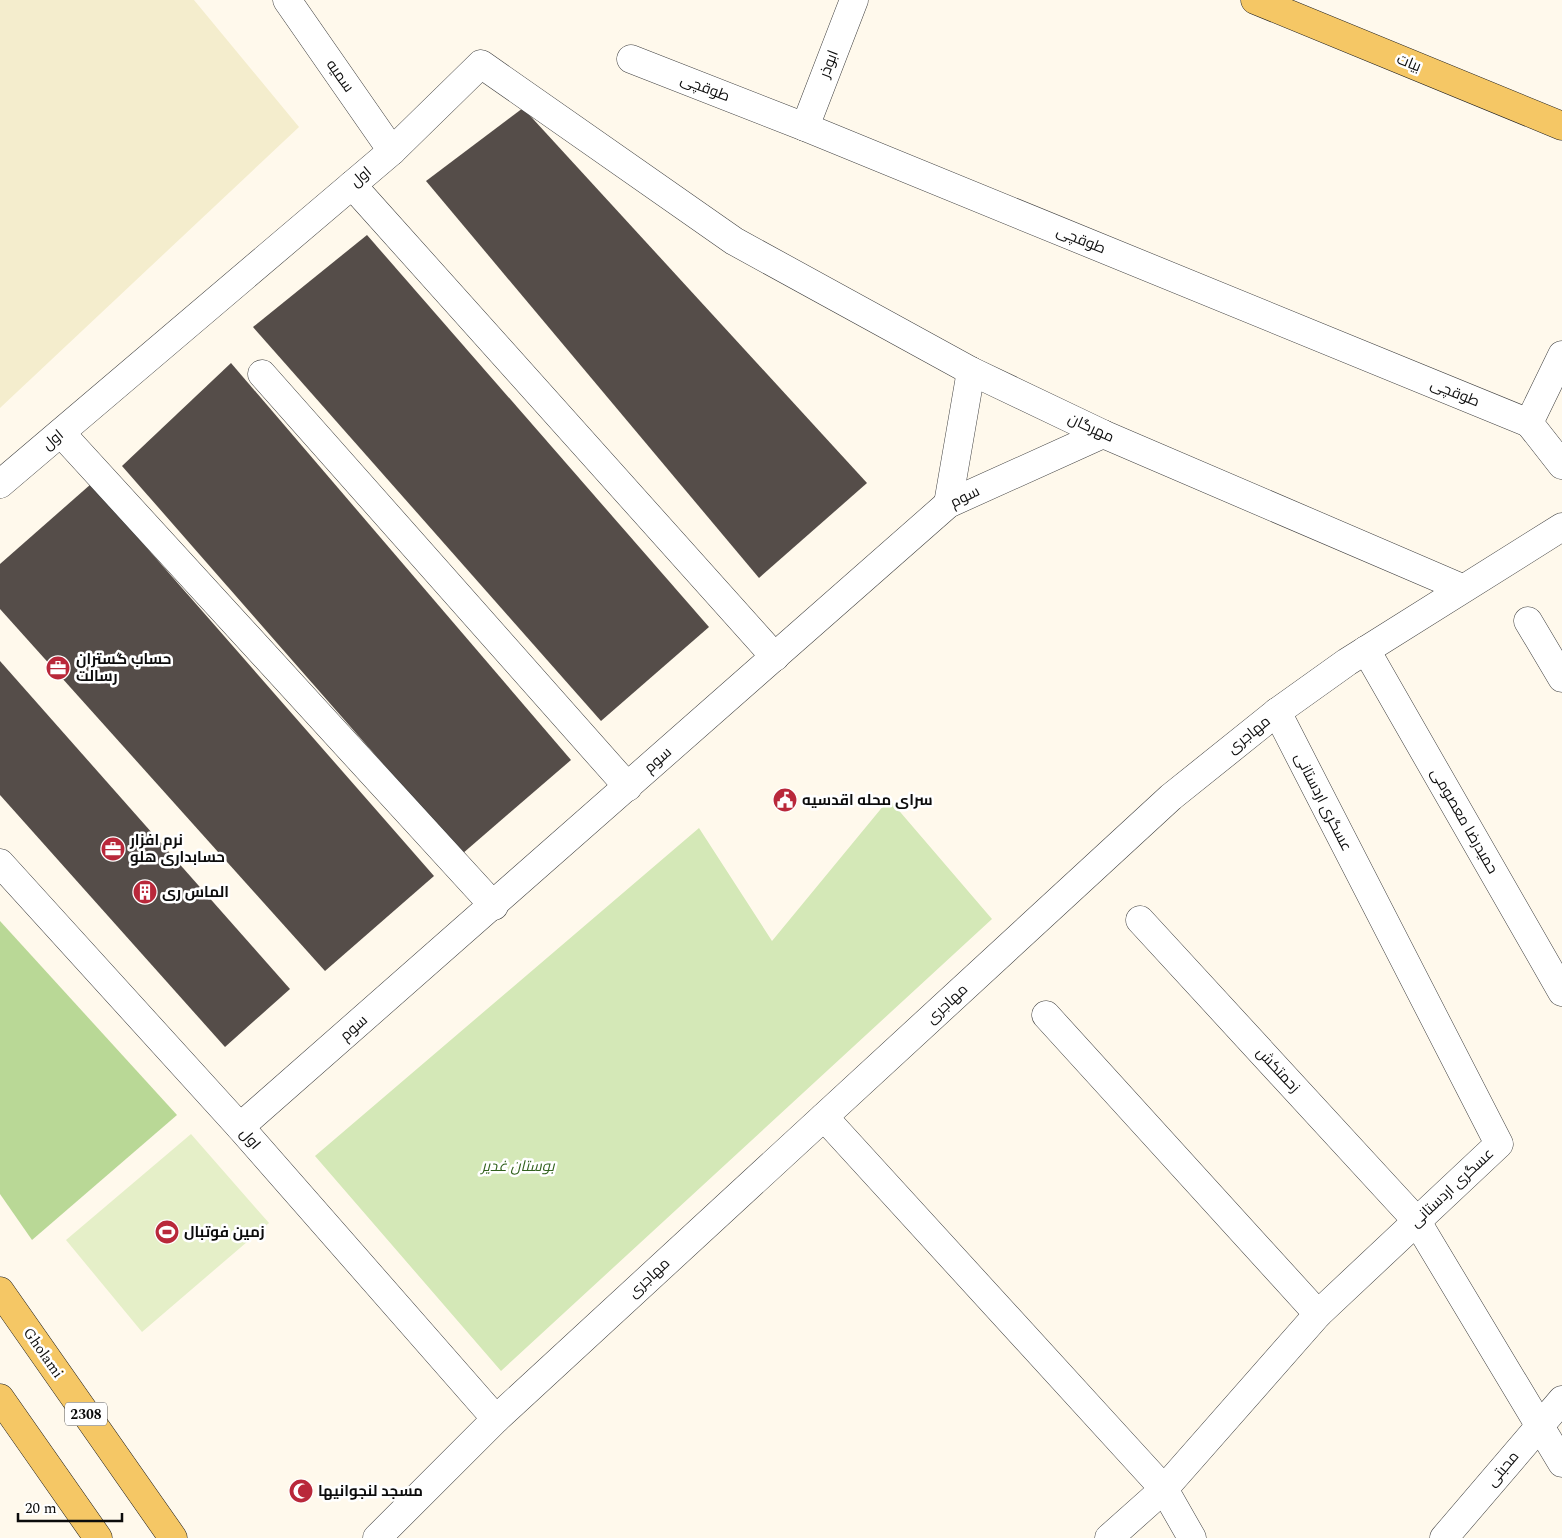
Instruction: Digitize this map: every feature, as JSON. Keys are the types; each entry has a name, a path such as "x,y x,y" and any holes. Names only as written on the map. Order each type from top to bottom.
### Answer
{"main road":[{"name":"بیات","path":"1255,0 1562,126"},
{"name":"Gholami","path":"0,1290 173,1538"},
{"path":"0,1398 98,1538"}],"street":[{"name":"سمیه","path":"288,0 392,151"},
{"name":"ابوذر","path":"805,127 854,0"},
{"name":"طوقچی","path":"631,59 805,127 1529,424"},
{"name":"اول","path":"0,484 392,151 481,64 734,241"},
{"path":"352,185 775,657"},
{"name":"مهرگان","path":"734,241 971,371 1103,434 1462,588"},
{"path":"1562,355 1529,424 1562,466"},
{"path":"948,504 971,371"},
{"path":"262,374 628,787"},
{"path":"61,433 494,906"},
{"name":"سوم","path":"240,1128 948,504 1103,434"},
{"name":"مهاجری","path":"377,1538 496,1419 1171,797 1277,712 1366,650 1562,527"},
{"path":"1528,621 1562,678"},
{"name":"حمیدرضا معصومی","path":"1366,650 1562,992"},
{"name":"عسگری اردستانی","path":"1109,1538 1164,1489 1318,1314 1499,1144 1277,712"},
{"name":"اول","path":"0,864 240,1128 496,1419"},
{"name":"زحمتکش","path":"1140,920 1416,1220 1562,1463"},
{"path":"1046,1015 1318,1314"},
{"path":"824,1117 1164,1489 1192,1538"},
{"name":"محبتی","path":"1444,1538 1562,1400"}],"shaded area":[{"path":"0,0 194,0 299,127 0,408"}],"green space":[{"name":"بوستان غدیر","path":"889,799 992,919 501,1371 315,1156 699,828 772,941"},
{"path":"0,921 177,1115 32,1240 0,1194"},
{"name":"زمین فوتبال","path":"191,1134 269,1223 142,1332 66,1240"}],"building":[{"path":"523,108 867,483 759,578 426,181"},
{"path":"367,235 709,627 601,721 253,327"},
{"path":"231,363 571,760 462,854 122,466"},
{"path":"91,484 434,876 325,971 0,609 0,564"},
{"name":"الماس ری","path":"0,661 290,989 225,1047 0,795"}],"place":[{"name":"حساب گستران رسالت","path":"58,668"},
{"name":"سرای محله اقدسیه","path":"785,800"},
{"name":"نرم افزار حسابداری هلو","path":"113,849"},
{"name":"الماس ری","path":"145,892"},
{"name":"زمین فوتبال","path":"167,1232"},
{"name":"مسجد لنجوانیها","path":"301,1491"}]}
